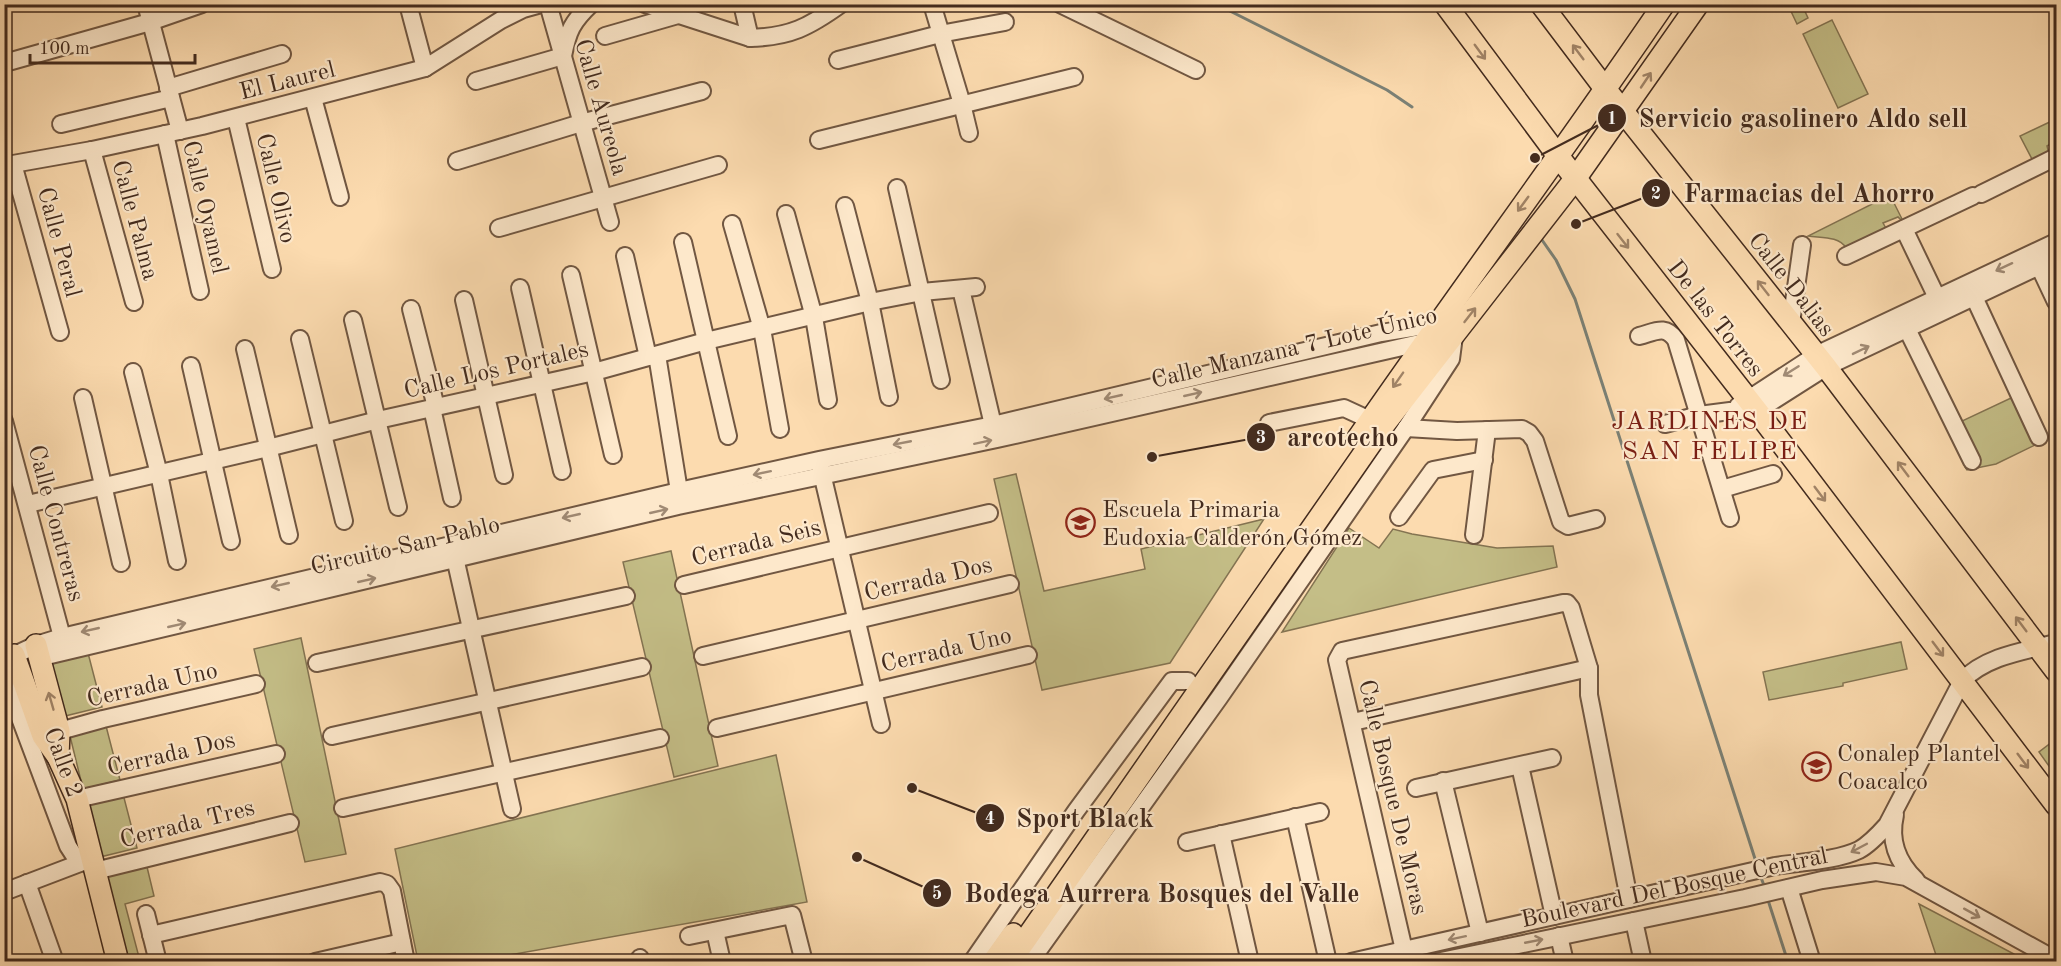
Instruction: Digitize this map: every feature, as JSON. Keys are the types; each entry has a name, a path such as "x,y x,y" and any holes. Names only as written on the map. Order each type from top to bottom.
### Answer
{"main road":[{"name":"De las Torres","path":"1445,4 1745,407 1962,681 2056,805"},
{"name":"Calle Dalias","path":"1541,4 1606,90 2048,646 2056,671"},
{"path":"993,962 1430,332 1606,90 1664,4"},
{"path":"1010,962 1383,426 1575,179 1698,4"},
{"path":"37,652 51,733 58,757 77,799 89,864 118,962"},
{"name":"Circuito San Pablo","path":"9,670 37,652"},
{"path":"9,670 51,733"}],"street":[{"name":"Calle Oyamel","path":"146,4 170,93 172,133 200,291"},
{"path":"8,62 202,4"},
{"path":"408,4 425,68"},
{"name":"El Laurel","path":"13,169 236,118 425,68 501,20 523,9 541,4"},
{"name":"Calle Aureola","path":"548,4 610,222"},
{"path":"476,81 563,56 567,35 573,23 591,4"},
{"path":"645,4 750,38 768,38 789,34 812,25 832,7"},
{"path":"742,4 750,38"},
{"path":"932,4 969,133"},
{"path":"1060,4 1196,70"},
{"path":"605,36 678,15"},
{"path":"838,60 940,34 1005,22"},
{"path":"61,124 170,93 282,54"},
{"path":"819,140 1074,77"},
{"path":"457,161 581,123 702,92"},
{"path":"314,98 340,197"},
{"name":"Calle Olivo","path":"236,118 272,269"},
{"name":"Calle Palma","path":"92,150 134,302"},
{"path":"1846,256 1977,195 2055,162"},
{"path":"499,228 718,165"},
{"name":"Calle Peral","path":"13,169 60,332"},
{"path":"897,188 941,380"},
{"path":"845,206 870,302 889,397"},
{"path":"786,214 814,317 828,400"},
{"path":"732,224 762,329 780,429"},
{"path":"1904,228 1940,305"},
{"path":"683,242 728,436"},
{"path":"1665,424 1745,407 1821,361 1940,305 2056,242"},
{"path":"1791,323 1802,245"},
{"path":"625,256 652,356 679,491"},
{"path":"1821,361 1906,327 1940,305 1974,297 2056,258"},
{"path":"2040,266 2056,302"},
{"path":"572,275 613,455"},
{"path":"520,288 562,471"},
{"name":"Calle Los Portales","path":"28,504 378,420 594,372 706,341 870,302 922,292 968,288 993,425"},
{"path":"1974,297 2039,437"},
{"path":"464,300 504,475"},
{"path":"411,309 452,498"},
{"path":"353,320 398,507"},
{"path":"1906,327 1972,461"},
{"path":"1639,336 1663,329 1671,332 1676,340 1730,518"},
{"name":"Calle Manzana 7 Lote Único","path":"933,445 993,425 1381,333 1430,332 1454,336"},
{"name":"Calle Manzana 7 Lote Único","path":"820,467 933,445 1430,332"},
{"path":"1030,962 1219,698 1406,428 1451,359 1454,336"},
{"path":"300,339 344,521"},
{"path":"245,349 289,535"},
{"path":"191,366 231,541"},
{"path":"133,372 159,474 177,561"},
{"path":"83,398 121,563"},
{"path":"1269,423 1344,408 1370,420"},
{"name":"Calle Contreras","path":"4,421 62,637"},
{"path":"1406,428 1457,431 1522,429 1529,433 1535,441 1561,522 1568,526 1596,519"},
{"path":"1474,535 1487,430"},
{"path":"1399,517 1433,470 1484,460"},
{"path":"820,467 881,724"},
{"name":"Circuito San Pablo","path":"539,531 679,491 820,467"},
{"name":"Circuito San Pablo","path":"37,652 453,551 820,467"},
{"path":"1722,489 1773,474"},
{"path":"840,546 989,513"},
{"name":"Cerrada Seis","path":"684,585 840,546"},
{"path":"453,551 512,809"},
{"name":"Circuito San Pablo","path":"37,652 62,637 453,551"},
{"name":"Cerrada Dos","path":"703,656 1010,584"},
{"path":"317,663 626,596"},
{"name":"Calle Bosque De Moras","path":"1404,950 1337,660 1339,654 1342,651 1451,626 1567,603 1571,608 1588,668"},
{"path":"2048,646 1981,666 1962,681 1897,806 1892,828 1894,850 1905,870 1921,885 2056,960"},
{"name":"Cerrada Uno","path":"717,728 1028,655"},
{"path":"332,736 642,668"},
{"path":"1353,722 1588,668 1588,695 1629,899"},
{"name":"Calle 2","path":"9,670 68,846 89,864"},
{"path":"972,962 1076,812 1172,681 1188,681"},
{"name":"Cerrada Uno","path":"51,733 256,684"},
{"path":"343,808 660,738"},
{"name":"Cerrada Dos","path":"77,799 276,754"},
{"path":"1416,788 1552,758"},
{"path":"1520,766 1554,916"},
{"path":"1443,781 1480,933"},
{"name":"Boulevard Del Bosque Central","path":"1351,962 1368,960 1775,866 1859,850 1887,825 1897,806"},
{"path":"1187,842 1320,812"},
{"path":"1295,817 1328,962"},
{"name":"Cerrada Tres","path":"4,892 89,864 291,822"},
{"path":"1221,834 1250,962"},
{"name":"Boulevard Del Bosque Central","path":"1436,962 1481,956 1559,936 1822,880 1876,872 1906,877 1921,885"},
{"path":"151,935 380,882 387,884 392,891 406,962"},
{"path":"27,883 55,962"},
{"path":"1785,889 1812,962"},
{"path":"1658,894 1664,914"},
{"path":"146,914 158,962"},
{"path":"689,936 792,915 804,962"},
{"path":"1634,921 1643,962"},
{"path":"715,931 722,962"},
{"path":"1559,936 1565,962"},
{"path":"315,962 402,942"}],"shaded area":[{"path":"1788,5 1802,5 1808,18 1797,24"},
{"path":"1832,20 1868,94 1838,108 1803,34"},
{"path":"2056,119 2056,141 2047,146 2049,154 2034,163 2020,136"},
{"path":"1890,195 1904,223 1898,217 1883,223 1887,230 1846,248 1834,239 1808,236"},
{"path":"2011,398 2035,445 1996,464 1967,470 1965,467 1980,460 1962,421"},
{"path":"1016,474 1044,591 1145,569 1141,549 1264,519 1170,663 1042,690 994,479"},
{"path":"1349,528 1379,548 1393,529 1497,548 1553,546 1557,567 1282,632"},
{"path":"671,551 718,766 674,777 623,562"},
{"path":"301,638 346,854 305,862 254,649"},
{"path":"1901,642 1907,669 1843,683 1843,686 1769,700 1763,672"},
{"path":"88,653 102,707 65,716 51,663"},
{"path":"106,726 120,780 83,789 70,736"},
{"path":"2056,739 2056,776 2039,752"},
{"path":"776,755 807,902 476,961 418,961 395,849"},
{"path":"123,794 137,848 100,857 86,804"},
{"path":"147,867 154,896 125,904 140,961 129,961 106,875"},
{"path":"1919,904 2014,954 2015,961 1938,961"}],"waterway":[{"path":"1216,4 1387,90 1412,107"},
{"path":"1542,240 1556,260 1575,299 1757,865"},
{"path":"1760,875 1765,888"},
{"path":"1767,897 1788,962"}],"place":[{"name":"Servicio gasolinero Aldo sell","path":"1535,158"},
{"name":"Farmacias del Ahorro","path":"1576,224"},
{"name":"arcotecho","path":"1152,457"},
{"name":"Escuela Primaria Eudoxia Calderón Gómez","path":"1081,523"},
{"name":"Conalep Plantel Coacalco","path":"1816,767"},
{"name":"Sport Black","path":"912,788"},
{"name":"Bodega Aurrera Bosques del Valle","path":"857,857"}],"district":[{"name":"JARDINES DE SAN FELIPE","path":"1710,435"}]}
